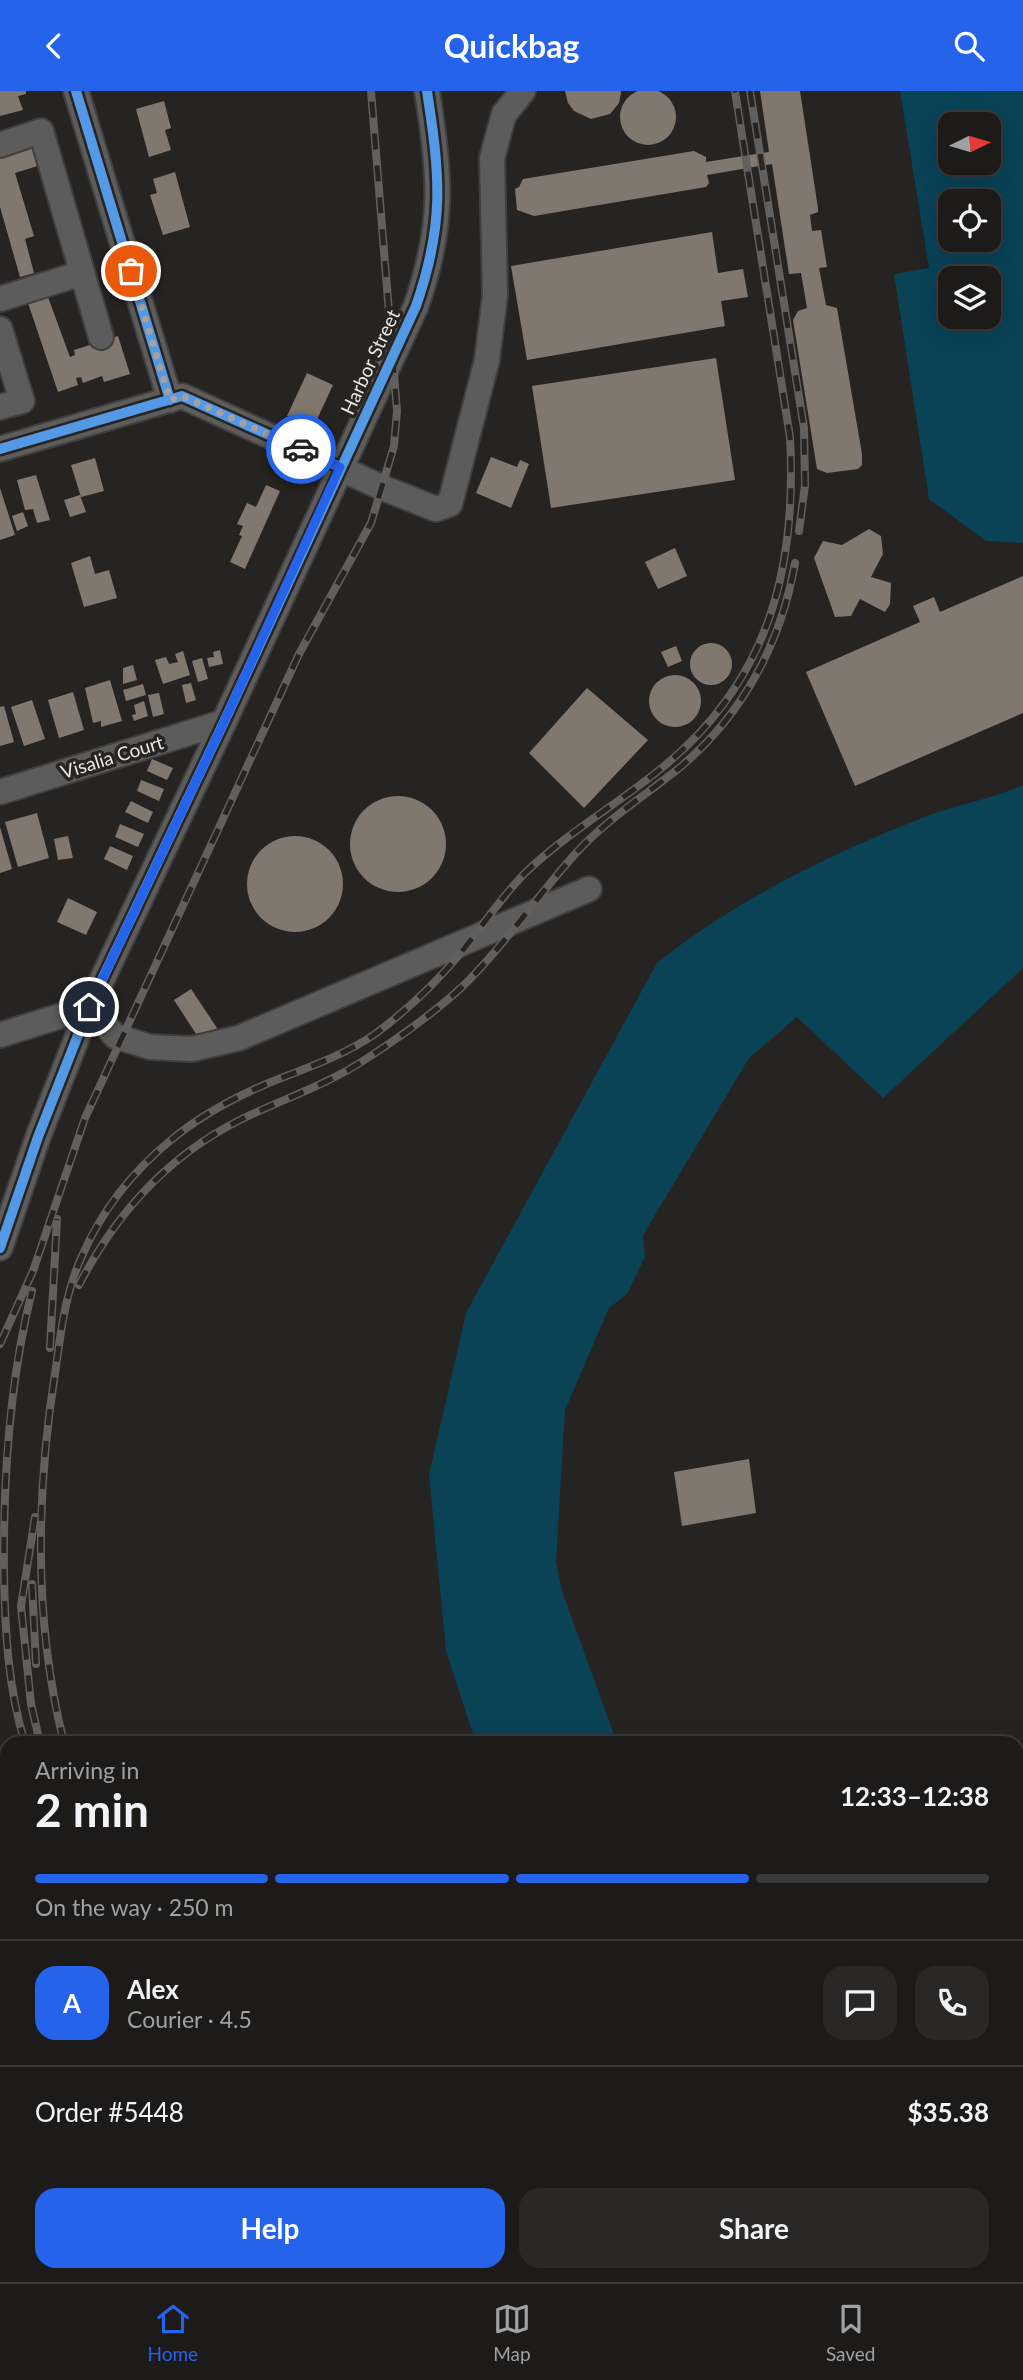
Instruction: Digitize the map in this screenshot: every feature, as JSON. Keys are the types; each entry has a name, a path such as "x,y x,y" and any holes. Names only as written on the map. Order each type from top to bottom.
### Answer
{"street":[{"path":"76,91 170,400"},
{"name":"Harbor Street","path":"0,1248 38,1137 89,1007 393,358 428,270 439,208 436,148 427,91"},
{"path":"0,449 182,396 383,488 436,509 450,504 487,360 495,295 492,158 504,114 523,91"},
{"path":"0,145 41,131 101,337"},
{"path":"0,299 82,273"},
{"path":"0,329 22,401 0,407"},
{"name":"Visalia Court","path":"0,792 224,722"},
{"path":"0,1035 89,1007 115,1036 150,1047 192,1049 239,1038 589,889"}],"water":[{"path":"900,91 1023,91 1023,543 986,541 929,499 894,274 929,268"},
{"path":"1023,785 1023,968 883,1098 797,1017 749,1058 643,1235 645,1257 627,1294 609,1308 565,1410 556,1562 562,1591 614,1736 474,1736 446,1651 429,1475 466,1313 657,963 720,918 786,879 927,816"}],"building":[{"path":"648,89 659,91 668,97 674,106 674,128 668,137 659,143 648,145 637,143 628,137 622,128 620,117 622,106 628,97 637,91"},
{"path":"0,91 26,91 26,94 18,96 23,110 0,116"},
{"path":"565,91 621,93 619,103 610,114 591,119 574,111 568,103"},
{"path":"760,91 800,91 818,208 818,212 810,215 812,231 821,230 827,267 819,268 826,305 837,308 862,454 862,465 858,469 827,473 817,469 793,320 798,311 807,308 801,273 789,274 772,164 707,175 709,183 706,187 534,216 517,210 515,189 523,179 694,151 706,157 706,162 769,152"},
{"path":"164,101 171,128 165,130 171,150 149,157 136,109"},
{"path":"35,143 41,165 15,173 34,236 25,239 34,273 20,277 0,207 0,153"},
{"path":"175,172 190,227 163,235 150,195 157,193 153,179"},
{"path":"712,232 718,273 743,269 748,297 721,301 725,326 527,360 511,266"},
{"path":"48,297 70,357 75,355 74,350 118,336 130,374 104,382 102,376 83,383 81,377 76,378 78,385 58,392 28,303"},
{"path":"716,358 735,480 551,508 532,386"},
{"path":"307,373 333,385 313,428 287,416"},
{"path":"491,457 517,467 520,460 529,464 511,508 476,493"},
{"path":"95,458 104,491 81,497 71,465"},
{"path":"36,475 50,520 37,523 33,509 25,510 17,480"},
{"path":"266,485 280,491 245,569 230,562 242,536 239,535 243,526 237,524 247,503 256,507"},
{"path":"0,488 15,535 0,540"},
{"path":"80,495 86,512 70,517 64,500"},
{"path":"23,512 28,526 17,531 12,516"},
{"path":"869,529 881,536 883,554 871,577 891,583 890,604 885,612 860,599 851,616 835,617 814,558 823,541 842,545"},
{"path":"675,548 687,576 658,589 645,562"},
{"path":"90,556 95,574 109,570 117,598 84,607 71,563"},
{"path":"1023,576 1023,713 855,786 806,672 920,622 913,606 934,597 940,612"},
{"path":"711,643 726,649 732,664 726,679 711,685 696,679 690,664 696,649"},
{"path":"676,646 682,661 668,667 661,652"},
{"path":"220,650 223,664 209,667 207,658 214,657 213,652"},
{"path":"183,651 190,675 163,684 155,660 166,657 169,664 178,662 175,654"},
{"path":"202,658 208,679 198,682 192,661"},
{"path":"133,665 137,680 123,684 123,668"},
{"path":"675,675 685,677 693,683 699,691 699,711 693,719 685,725 675,727 665,725 657,719 651,711 649,701 651,691 657,683 665,677"},
{"path":"110,680 122,721 101,727 101,721 93,723 85,688"},
{"path":"191,683 196,700 186,703 182,685"},
{"path":"143,684 146,695 126,701 123,690"},
{"path":"587,688 648,740 584,808 529,753"},
{"path":"73,692 84,730 59,738 48,700"},
{"path":"159,693 164,714 153,717 148,695"},
{"path":"32,700 45,739 24,746 11,707"},
{"path":"144,701 148,716 134,721 134,705"},
{"path":"4,706 14,742 0,746 0,707"},
{"path":"152,759 173,768 167,780 147,771"},
{"path":"141,780 164,789 159,801 137,791"},
{"path":"398,796 416,800 432,810 442,826 446,844 442,862 432,878 416,888 398,892 380,888 364,878 354,862 350,844 354,826 364,810 380,800"},
{"path":"131,801 153,812 148,823 125,812"},
{"path":"37,813 49,858 18,867 5,822"},
{"path":"120,824 144,834 138,847 115,837"},
{"path":"0,827 12,869 0,873"},
{"path":"68,836 73,858 58,860 54,839"},
{"path":"295,836 313,839 329,850 340,866 343,884 340,902 329,918 313,929 295,932 277,929 261,918 250,902 247,884 250,866 261,850 277,839"},
{"path":"110,846 133,856 127,870 104,859"},
{"path":"68,898 97,912 86,935 57,922"},
{"path":"191,989 217,1028 200,1040 174,1000"},
{"path":"749,1459 756,1513 682,1526 674,1472"}],"railway":[{"path":"0,1344 33,1271 85,1118 299,654 371,523 394,446 397,411 371,91"},
{"path":"62,1736 47,1650 43,1603 41,1555 44,1461 65,1310 76,1269 109,1207 144,1165 194,1123 244,1094 350,1049 375,1034 409,1007 449,966 526,872 559,844 663,767 699,733 729,697 752,659 769,619 781,576 788,532 790,437 735,91"},
{"path":"750,91 804,428 805,485 799,531"},
{"path":"79,1285 93,1259 126,1212 166,1170 188,1152 238,1121 350,1069 428,1016 478,971 587,841 701,748 739,702 769,650 789,593 795,563"},
{"path":"50,1348 57,1219"},
{"path":"23,1736 8,1659 4,1538 9,1431 18,1361 32,1291"},
{"path":"35,1517 21,1606 31,1704 38,1736"},
{"path":"32,1584 36,1664"}],"cycle path":[{"path":"76,91 170,400"},
{"path":"0,1248 38,1137 89,1007 416,306 436,224 437,174 427,91"},
{"path":"0,449 182,396 340,467"}],"way so far":[{"path":"131,271 170,400 182,396 301,449"}],"route":[{"path":"89,1007 224,722 340,467 301,449"}]}
